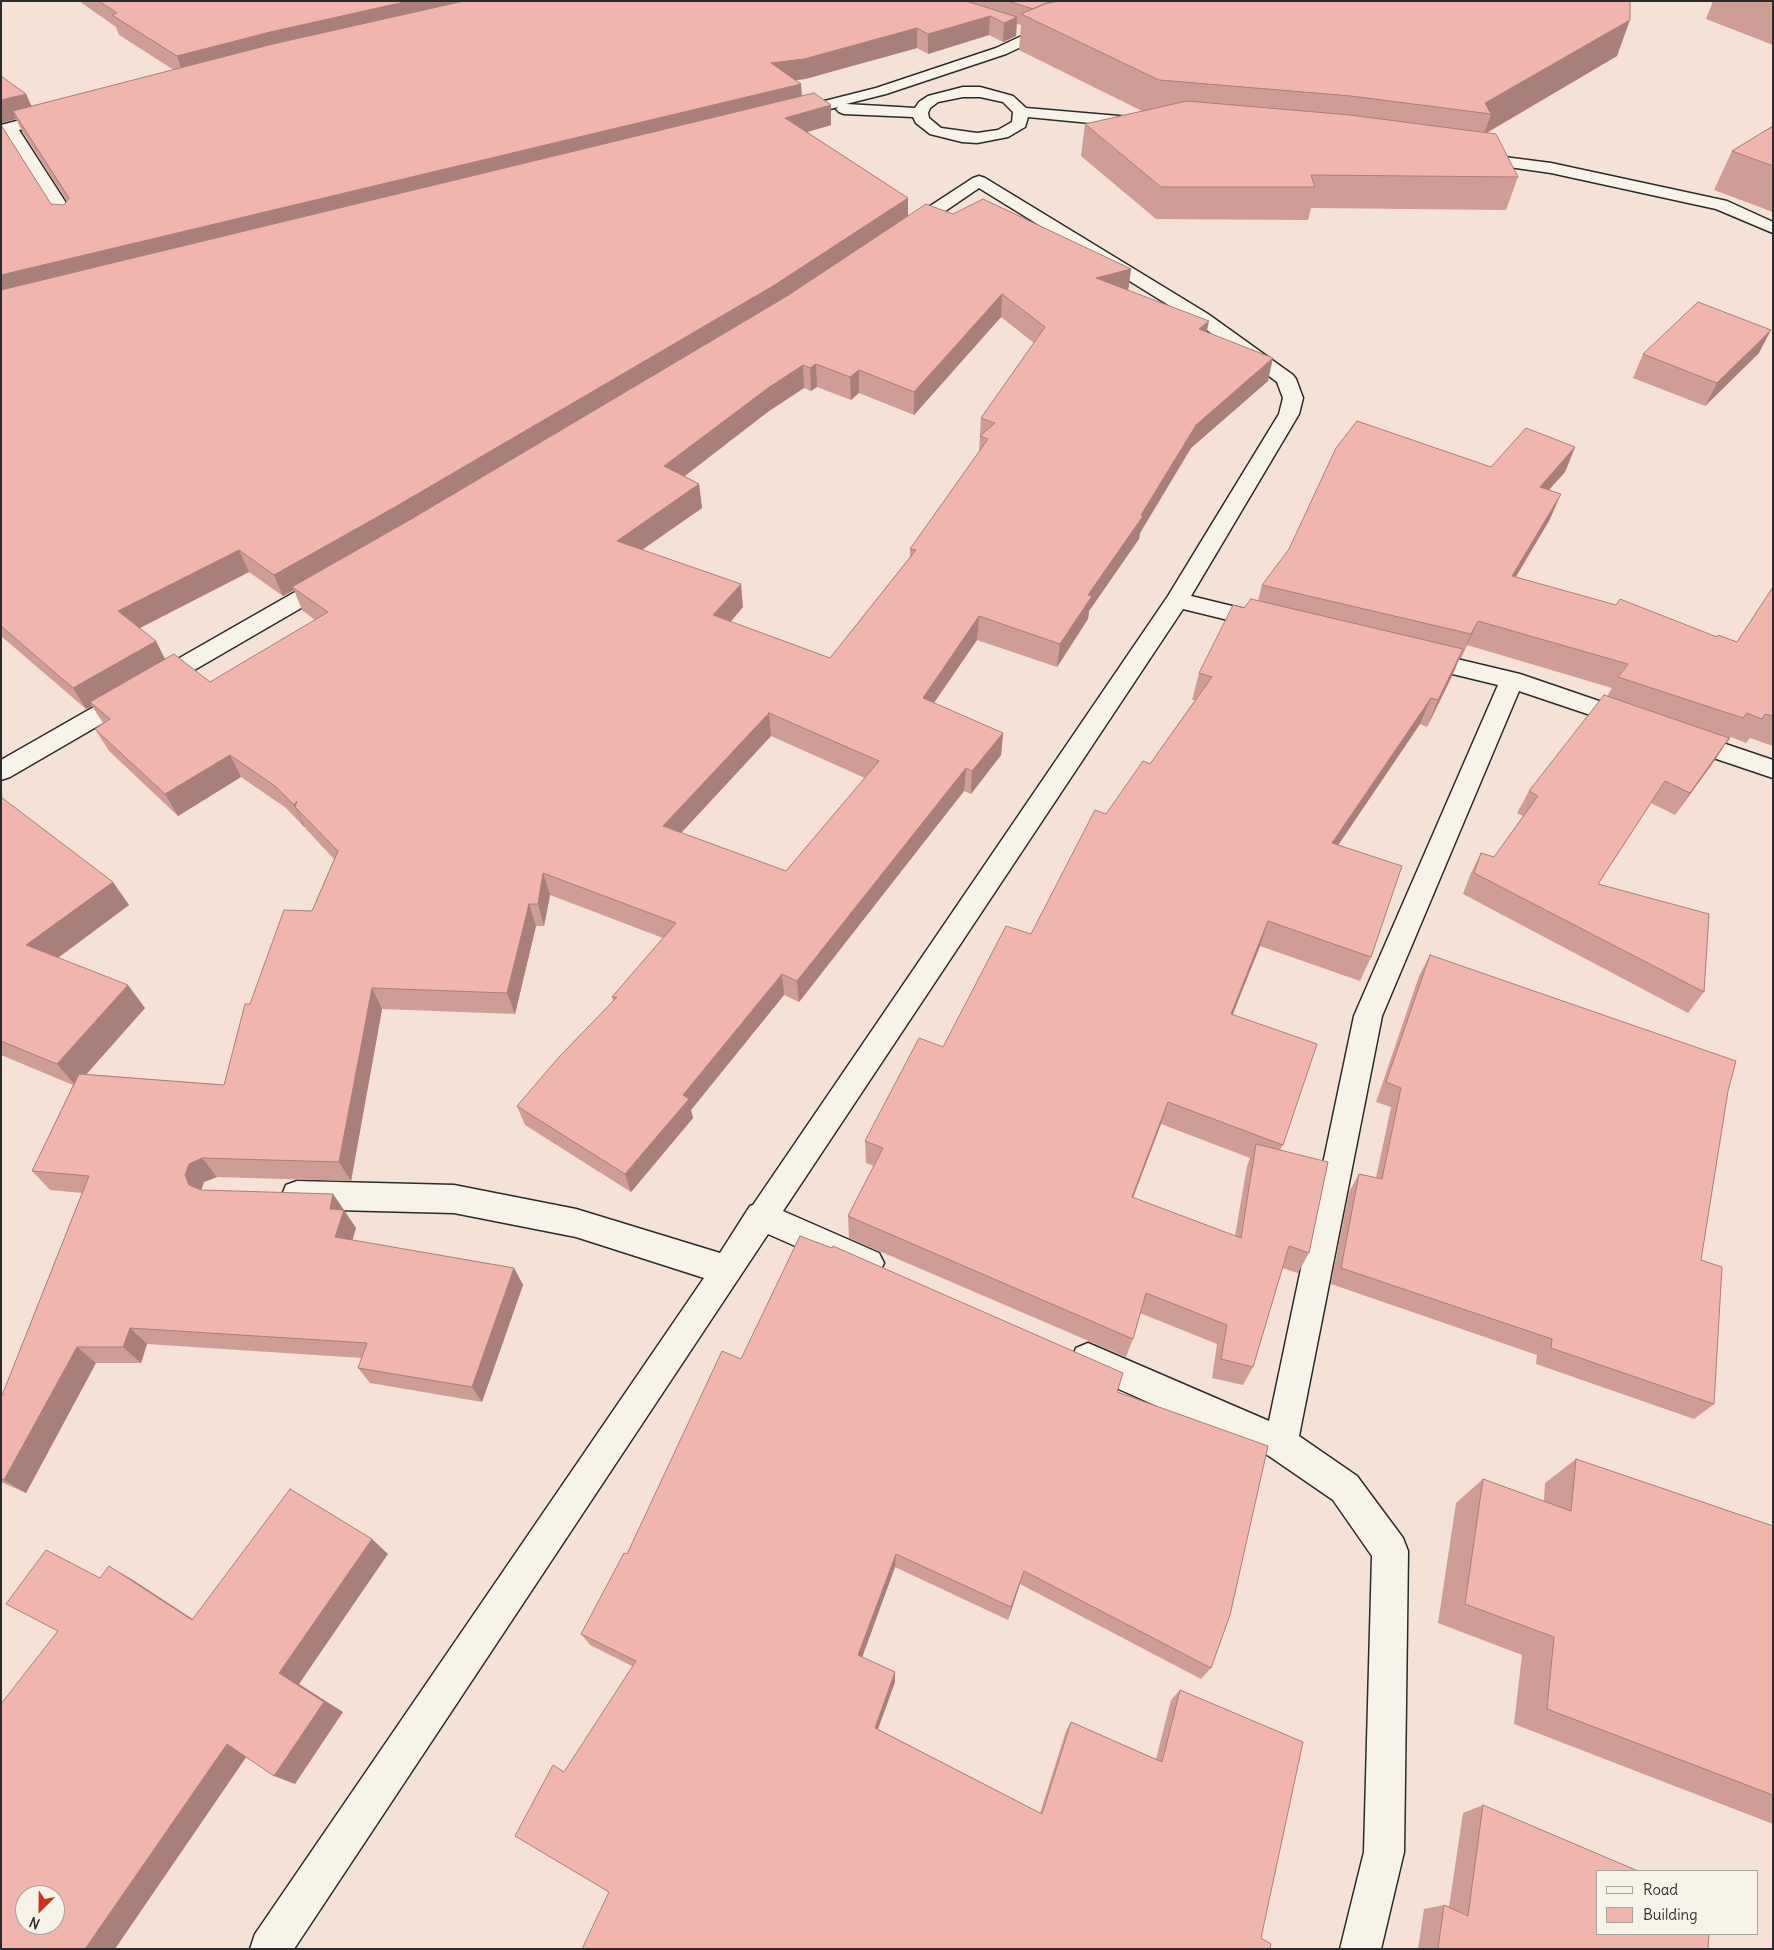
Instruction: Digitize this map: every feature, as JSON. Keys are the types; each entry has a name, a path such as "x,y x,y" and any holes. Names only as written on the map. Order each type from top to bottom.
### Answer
{"street":[{"path":"777,117 882,91 1001,51 1082,13 1096,1"},
{"path":"1014,30 1032,35 1088,25"},
{"path":"980,92 1001,51"},
{"path":"980,92 1008,99 1021,112 1019,124 1002,134 977,138 948,135 936,131 927,126 922,120 920,113 924,105 946,94 980,92"},
{"path":"816,108 920,113"},
{"path":"1021,112 1158,124"},
{"path":"67,113 6,129 68,220"},
{"path":"977,138 978,167"},
{"path":"1456,156 1550,168 1720,205 1773,228"},
{"path":"888,242 978,167"},
{"path":"270,1949 761,1216 1177,600 1289,414 1293,398 1286,379 1202,318 978,167"},
{"path":"1,771 351,570"},
{"path":"1177,600 1282,625"},
{"path":"1397,652 1512,680 1773,769"},
{"path":"1281,1444 1368,1016 1512,680"},
{"path":"267,1194 454,1199 576,1223 726,1270"},
{"path":"761,1216 898,1276"},
{"path":"1062,1348 1281,1444 1345,1488 1390,1551 1384,1852 1360,1949"}],"building":[{"path":"99,1 409,1 270,32 177,56 112,15 117,13"},
{"path":"464,1 966,1 1017,17 1004,23 990,16 928,34 917,28 804,59 771,63 801,84 1,275 1,125 51,204 64,205 69,198 13,111 273,44"},
{"path":"1008,1 1052,1 1033,9"},
{"path":"1059,1 1630,1 1630,20 1485,103 1491,114 1351,96 1159,80 1021,14 1044,4"},
{"path":"1,76 26,94 1,100"},
{"path":"814,93 831,105 785,118 908,198 773,286 395,507 274,575 239,550 118,611 156,641 73,688 1,626 1,290"},
{"path":"1187,101 1350,115 1496,134 1518,177 1311,175 1315,187 1161,187 1085,124"},
{"path":"1773,126 1773,166 1732,151"},
{"path":"983,199 1131,269 1096,278 1209,321 1199,329 1273,358 1196,425 1141,515 1143,516 1088,595 1092,596 1060,644 979,616 923,698 1003,733 972,771 966,768 797,981 782,974 683,1095 689,1099 625,1174 517,1106 559,1057 617,997 612,997 676,923 543,873 538,904 529,904 507,993 372,988 339,1162 202,1158 189,1164 185,1175 189,1185 201,1190 333,1194 330,1209 344,1210 335,1237 514,1268 472,1387 358,1368 367,1343 130,1328 123,1347 77,1347 4,1480 1,1479 1,1398 89,1176 32,1171 79,1074 224,1085 245,1004 250,1004 284,910 312,911 338,851 295,807 297,801 294,805 275,786 230,755 165,794 95,729 110,719 90,702 174,654 210,682 328,612 292,587 413,518 787,296 926,204 953,214","holes":["1002,294 1045,327 981,418 995,423 980,436 988,439 910,549 916,550 830,658 713,615 741,584 617,541 699,484 664,466 768,388 803,365 810,368 816,364 850,377 859,370 914,392","769,713 879,761 786,871 663,826"]},
{"path":"1698,302 1771,330 1717,383 1643,354"},
{"path":"1357,421 1491,467 1526,428 1575,447 1540,487 1561,494 1512,576 1616,605 1620,599 1717,637 1718,635 1737,642 1773,587 1773,716 1765,714 1762,719 1747,713 1743,718 1618,677 1628,664 1478,621 1471,634 1262,585 1289,549 1336,448"},
{"path":"1251,599 1463,649 1438,700 1431,698 1332,843 1402,866 1371,957 1268,921 1231,1014 1317,1044 1283,1145 1168,1102 1132,1197 1241,1238 1256,1144 1328,1162 1309,1253 1289,1246 1253,1367 1221,1359 1227,1325 1146,1293 1133,1339 848,1216 883,1148 865,1141 919,1038 943,1047 1006,926 1031,934 1095,810 1106,814 1143,761 1150,764 1212,677 1199,673 1233,605 1244,608"},
{"path":"1604,695 1729,738 1690,793 1665,781 1598,884 1709,914 1704,992 1474,873 1481,853 1494,857 1538,796 1529,791"},
{"path":"1,797 113,882 26,945 128,985 57,1064 1,1041"},
{"path":"1430,955 1736,1061 1728,1091 1701,1260 1722,1267 1714,1404 1551,1348 1552,1339 1341,1268 1359,1174 1382,1179 1401,1088 1386,1082"},
{"path":"800,1236 832,1248 833,1246 1123,1373 1117,1392 1268,1446 1230,1615 1211,1668 1024,1571 1011,1607 896,1554 858,1655 895,1672 875,1728 1042,1814 1071,1722 1162,1762 1180,1690 1303,1742 1261,1938 1271,1944 1270,1949 582,1949 609,1892 515,1836 553,1765 564,1772 636,1661 581,1634 624,1553 627,1554 722,1351 741,1359"},
{"path":"1576,1459 1773,1526 1773,1795 1547,1709 1554,1637 1465,1604 1483,1479 1571,1511"},
{"path":"290,1489 372,1539 279,1673 324,1702 274,1776 227,1744 85,1949 1,1949 1,1704 58,1631 6,1604 46,1550 100,1578 109,1566 192,1620"},
{"path":"1483,1805 1636,1870 1596,1870 1596,1935 1709,1935 1708,1949 1438,1949 1444,1905 1468,1916"}]}
